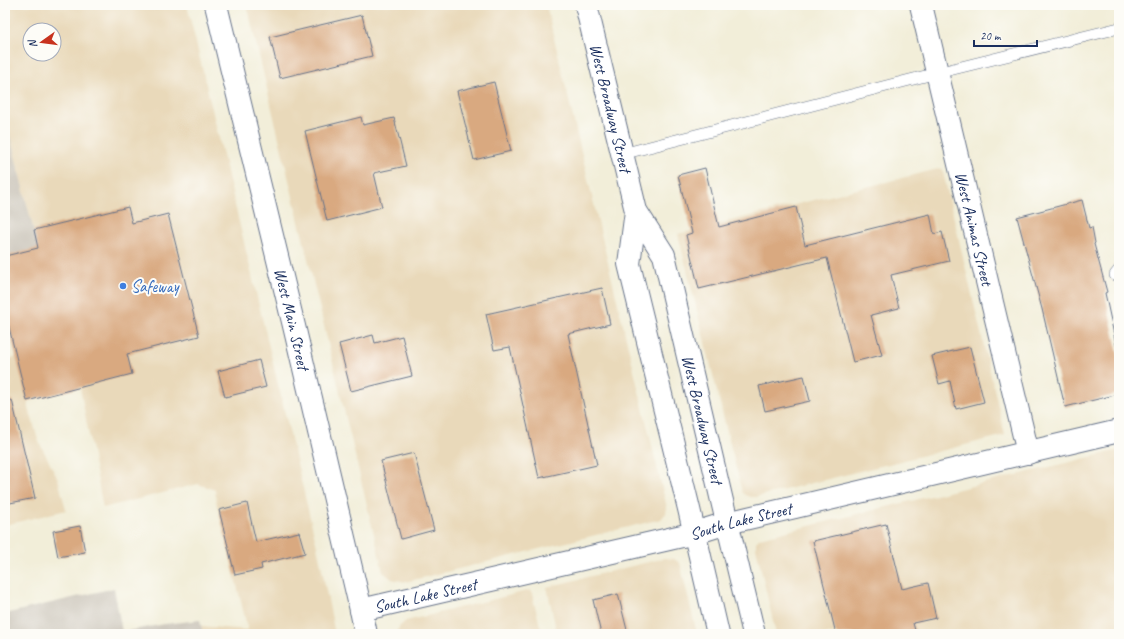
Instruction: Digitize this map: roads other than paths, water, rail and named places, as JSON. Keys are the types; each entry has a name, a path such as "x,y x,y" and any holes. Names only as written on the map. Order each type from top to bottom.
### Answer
{"main road":[{"name":"West Main Street","path":"216,5 366,634"},
{"name":"West Broadway Street","path":"586,5 636,211 664,255 754,634"},
{"name":"West Animas Street","path":"921,5 1028,453"},
{"name":"West Broadway Street","path":"636,211 629,264 718,634"},
{"name":"South Lake Street","path":"361,610 694,533 727,523 1119,431"}],"lane":[{"path":"622,154 1119,28"}],"place":[{"name":"Safeway","path":"123,286"}]}
